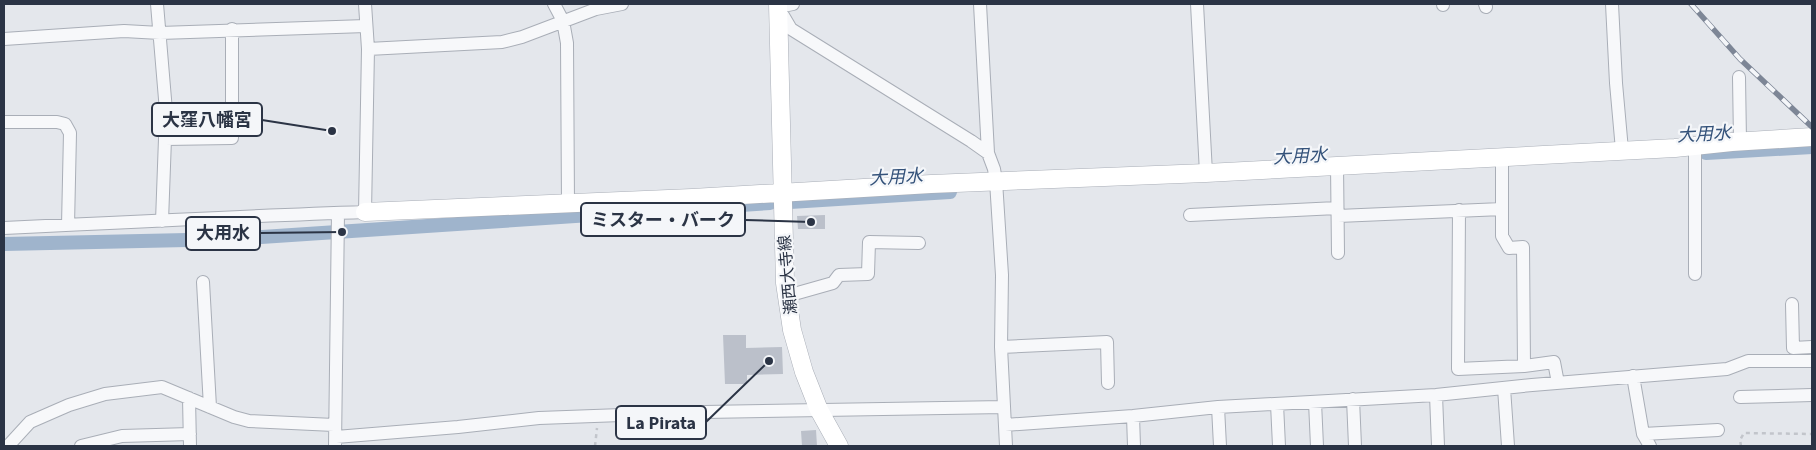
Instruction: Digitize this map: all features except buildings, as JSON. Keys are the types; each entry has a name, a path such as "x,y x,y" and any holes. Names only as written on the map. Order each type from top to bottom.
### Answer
{"street":[{"path":"157,4 166,111 162,221"},
{"path":"365,4 368,49 365,212"},
{"path":"554,4 563,21 567,42 568,204"},
{"path":"368,49 502,42 522,37 596,9 622,4"},
{"path":"980,4 988,153 996,181 1002,275 1002,347 1006,446"},
{"path":"1197,4 1206,172"},
{"path":"1612,4 1622,150"},
{"path":"783,5 791,29 988,153"},
{"name":"瀬西大寺線","path":"783,5 781,192 787,296 792,330 804,372 819,410 839,446"},
{"path":"4,39 124,31 160,32 366,26"},
{"path":"165,139 232,138 232,29"},
{"path":"1738,77 1740,141"},
{"path":"4,122 56,122 65,124 70,133 68,225"},
{"path":"4,228 338,212 568,204 996,181 1502,161 1622,150 1695,151 1740,141 1812,137"},
{"path":"1695,151 1696,274"},
{"path":"1502,161 1502,236 1509,248 1523,247 1524,366"},
{"path":"1337,169 1338,253"},
{"path":"1190,215 1502,208"},
{"path":"1459,210 1458,369 1524,366 1554,362 1558,383"},
{"path":"335,436 338,212"},
{"path":"787,296 833,283 840,275 868,274 869,242 919,242"},
{"path":"204,282 210,407"},
{"path":"1792,304 1793,348 1812,347"},
{"path":"1002,347 1107,342 1108,383"},
{"path":"1005,425 1133,416 1218,407 1436,395 1727,368 1748,361 1812,361"},
{"path":"1633,376 1643,434 1650,446"},
{"path":"8,446 30,422 69,405 105,394 162,387 234,417 335,436 458,427 539,418 1004,407"},
{"path":"1504,388 1508,446"},
{"path":"1436,395 1438,446"},
{"path":"1740,397 1812,395"},
{"path":"81,446 122,436 190,440 189,398"},
{"path":"1353,399 1355,446"},
{"path":"1315,402 1317,446"},
{"path":"1277,404 1280,446"},
{"path":"1218,407 1220,446"},
{"path":"1133,416 1134,446"},
{"path":"1643,434 1718,430"}],"path":[{"path":"595,446 597,416"},
{"path":"1741,446 1740,440 1744,433 1812,434"}],"waterway":[{"name":"大用水","path":"1706,153 1812,147"},
{"name":"大用水","path":"790,202 950,192"},
{"name":"大用水","path":"4,244 233,239 770,203"}],"railway":[{"path":"1691,4 1740,59 1812,127"}],"place":[{"name":"大窪八幡宮","path":"332,131"},
{"name":"ミスター・バーク","path":"811,222"},
{"name":"大用水","path":"342,232"},
{"name":"La Pirata","path":"769,361"}]}
